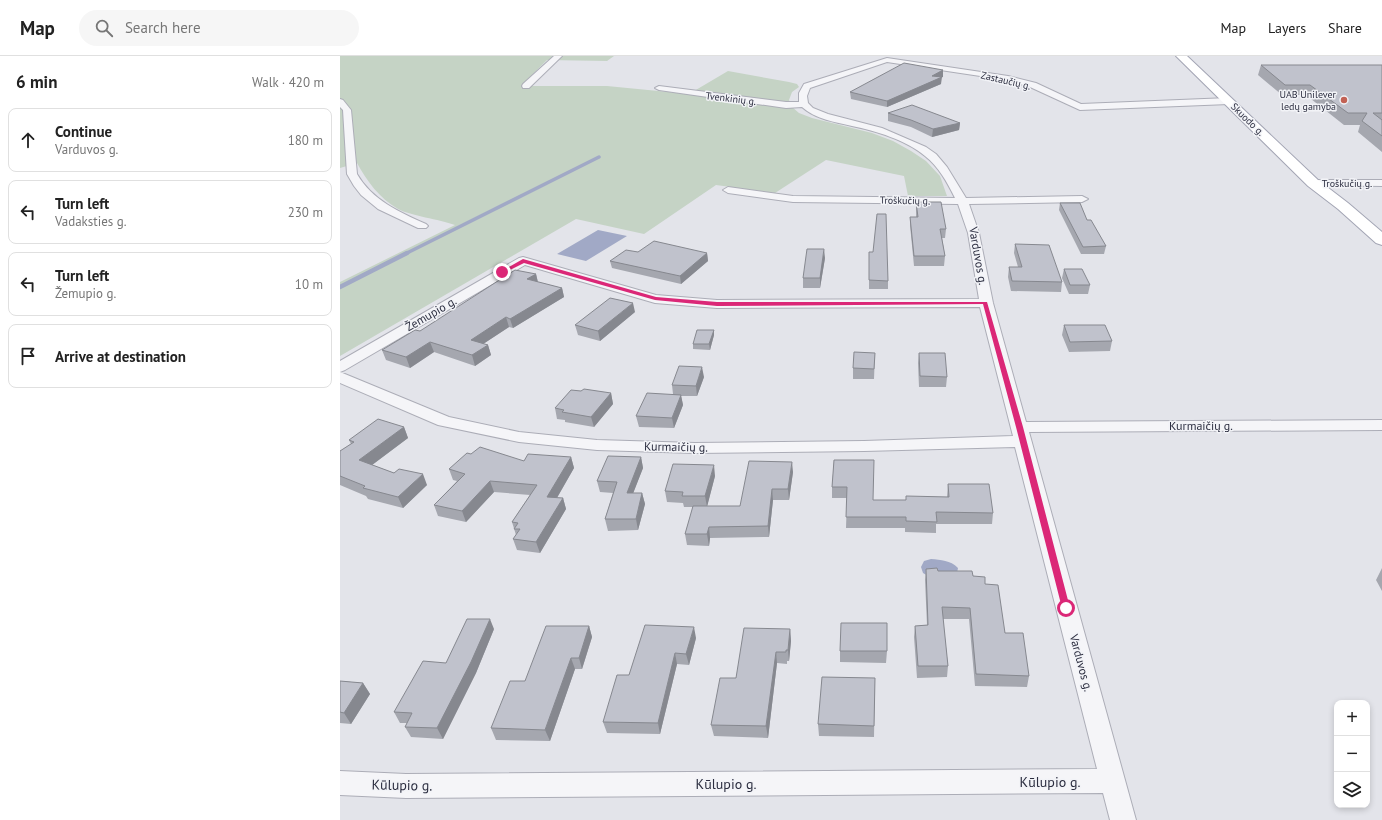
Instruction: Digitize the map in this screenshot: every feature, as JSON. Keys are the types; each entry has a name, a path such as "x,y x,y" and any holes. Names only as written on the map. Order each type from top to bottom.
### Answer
{"main road":[{"name":"Skuodo g.","path":"1182,56 1313,183 1330,205 1379,246"}],"street":[{"path":"526,86 558,56"},
{"name":"Zastaučių g.","path":"804,104 802,96 807,86 887,60 1008,78 1033,85 1080,107 1229,101"},
{"name":"Tvenkinių g.","path":"658,88 778,104 804,104"},
{"path":"340,102 344,111 352,174 355,181 380,205 392,213 422,226"},
{"name":"Varduvos g.","path":"804,104 812,111 820,114 877,130 919,147 929,154 940,166 957,189 963,201 973,227 986,303 1123,820"},
{"name":"Troškučių g.","path":"1313,183 1382,183"},
{"name":"Troškučių g.","path":"728,190 793,199 963,201 1082,199"},
{"name":"Žemupio g.","path":"340,367 523,261 655,299 717,304 986,303"},
{"name":"Kurmaičių g.","path":"340,377 444,422 519,437 597,445 695,448 864,446 1021,434 1382,425"},
{"name":"Kūlupio g.","path":"340,783 414,786 1113,781"}],"green space":[{"path":"340,56 614,56 607,61 547,60 521,86 607,86 689,94 728,71 789,82 797,84 799,87 792,92 789,100 792,107 799,113 812,118 872,133 893,141 911,151 926,161 940,176 947,196 908,196 904,176 826,160 775,193 716,185 644,234 576,219 340,356 340,282 455,225 410,214 391,205 374,189 357,163 340,168"}],"water":[{"path":"598,230 627,236 586,261 557,254"},
{"path":"931,559 952,563 958,568 957,573 928,576 923,573 921,567 924,561"}],"building":[{"path":"904,63 943,70 932,76 942,77 887,101 850,92"},
{"name":"UAB Unilever ledų gamyba","path":"1261,65 1382,65 1382,113 1373,113 1382,120 1382,136 1362,121 1367,113 1348,113 1310,85 1285,85"},
{"path":"912,105 960,123 933,129 888,113"},
{"path":"916,202 941,202 946,229 940,229 945,256 914,256 910,217 918,217"},
{"path":"1060,203 1080,203 1087,220 1091,220 1106,246 1083,247"},
{"path":"877,214 886,214 888,281 869,280 869,252 873,252"},
{"path":"654,241 707,253 680,276 610,261 626,250 638,252"},
{"path":"1015,244 1049,245 1062,282 1012,281 1009,267 1022,267"},
{"path":"807,249 824,249 820,278 803,278"},
{"path":"1064,269 1082,269 1090,285 1070,285"},
{"path":"515,270 536,274 527,279 562,288 510,319 506,317 471,340 488,345 472,355 430,342 406,357 382,350 415,330 420,331"},
{"path":"610,298 633,303 598,331 575,325"},
{"path":"1064,325 1105,325 1112,341 1070,342"},
{"path":"697,330 714,330 709,344 693,344"},
{"path":"854,352 875,353 874,369 853,368"},
{"path":"919,353 945,353 947,377 920,376"},
{"path":"679,366 702,367 696,386 672,385"},
{"path":"584,389 611,393 591,417 562,412 564,410 555,408 571,390 581,391"},
{"path":"647,393 681,395 672,418 636,416"},
{"path":"378,419 404,427 359,460 394,473 399,469 423,474 398,497 363,488 365,486 340,476 340,451 354,442 349,440"},
{"path":"480,447 524,461 528,454 571,457 547,497 563,498 536,542 513,539 520,529 514,529 518,523 512,522 537,485 490,481 462,511 434,505 465,474 449,469 467,453 471,454"},
{"path":"608,456 641,457 627,493 642,493 636,519 605,519 617,482 597,481"},
{"path":"834,460 874,460 873,500 906,500 906,496 949,497 948,484 989,484 993,513 936,512 937,522 906,521 906,517 846,517 847,487 832,487"},
{"path":"749,461 792,462 788,489 772,489 768,526 709,527 707,534 685,534 693,506 740,506"},
{"path":"673,464 714,465 705,496 682,496 683,492 665,491"},
{"path":"937,568 938,571 972,571 973,576 985,577 985,584 998,585 1005,633 1023,633 1029,676 976,674 970,608 942,607 948,666 918,666 915,626 928,625 926,569"},
{"path":"467,619 490,619 471,662 437,728 405,727 412,713 394,712 423,661 446,663"},
{"path":"841,623 887,623 887,651 840,651"},
{"path":"645,625 694,627 686,654 675,653 658,723 603,722 617,675 629,675"},
{"path":"546,626 589,626 579,658 571,658 545,730 491,728 510,681 525,681"},
{"path":"744,628 790,629 788,650 786,650 786,652 776,652 766,726 711,725 720,678 736,678"},
{"path":"822,677 875,678 874,726 818,724"},
{"path":"340,681 363,683 344,713 340,712"}],"waterway":[{"path":"407,253 599,157"},
{"path":"340,287 407,253"}],"place":[{"name":"UAB Unilever ledų gamyba","path":"1344,100"}],"route":[{"path":"502,272 523,261 655,299 717,304 986,303 1020,427 1066,608"}]}
